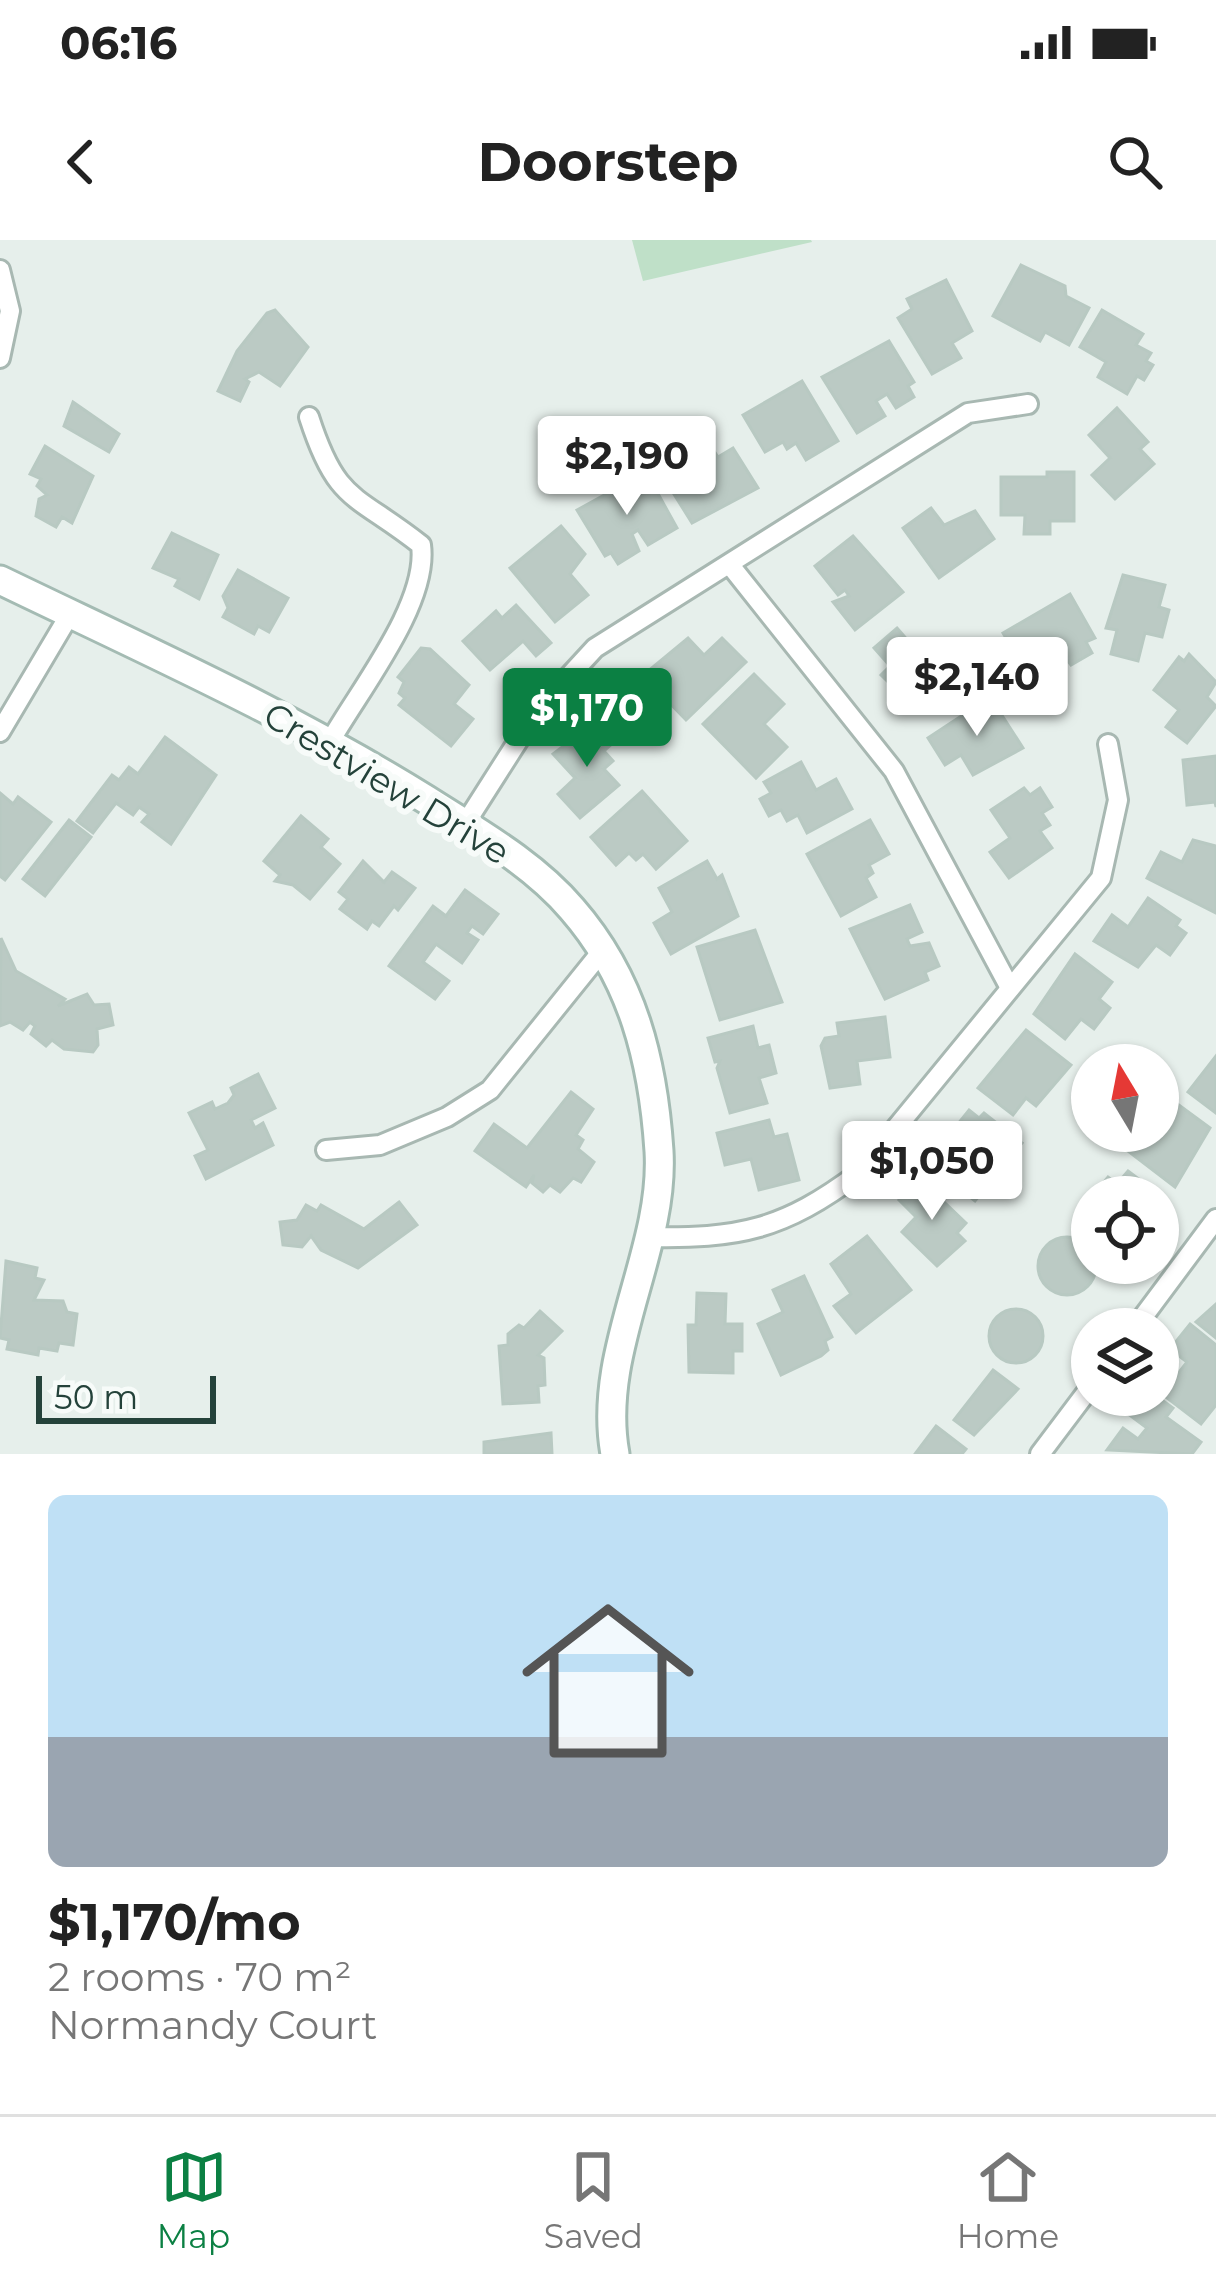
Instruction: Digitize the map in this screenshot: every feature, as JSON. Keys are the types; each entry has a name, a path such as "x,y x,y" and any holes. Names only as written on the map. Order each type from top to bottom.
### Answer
{"street":[{"path":"0,270 10,311 0,358"},
{"path":"465,824 537,711 595,648 968,413 1028,404"},
{"path":"309,417 324,465 342,491 421,545 424,568 412,601 331,740"},
{"path":"730,565 894,771 1010,988"},
{"name":"Crestview Drive","path":"0,580 331,740 518,860 571,908 602,951 634,1008 652,1070 659,1159 609,1421 615,1454"},
{"path":"0,732 70,614"},
{"path":"646,1238 724,1238 762,1230 812,1209 859,1174 1101,878 1118,800 1108,744"},
{"path":"326,1150 380,1145 447,1117 490,1090 602,951"},
{"path":"1150,1308 1216,1219"},
{"path":"1040,1454 1071,1413"}],"green space":[{"path":"632,240 811,240 812,242 643,281"}],"building":[{"path":"1021,265 1065,286 1066,296 1089,308 1069,345 1045,332 1040,341 993,316"},
{"path":"946,280 972,331 952,343 961,358 932,374 898,318 912,309 907,299"},
{"path":"275,310 308,347 280,386 259,372 245,379 249,382 240,401 218,391 237,351 267,313"},
{"path":"1102,310 1143,334 1136,345 1151,353 1146,361 1153,365 1144,380 1137,376 1127,394 1098,377 1106,362 1080,347"},
{"path":"889,341 914,382 908,386 914,397 896,408 887,394 876,401 885,416 857,433 822,377"},
{"path":"802,381 838,441 806,460 796,443 787,449 783,442 765,452 743,415"},
{"path":"73,402 119,434 109,452 64,426"},
{"path":"1117,408 1148,442 1140,449 1154,464 1115,499 1092,475 1110,458 1089,435"},
{"path":"45,446 93,476 72,523 62,517 56,527 36,516 39,499 47,495 37,486 41,479 30,474"},
{"path":"712,448 718,457 733,448 758,488 692,523 672,491 694,478 686,465"},
{"path":"646,472 677,528 648,545 638,530 632,534 639,551 618,564 611,553 605,556 577,510"},
{"path":"1047,472 1074,472 1074,521 1050,521 1050,534 1024,534 1025,515 1001,515 1001,477 1047,477"},
{"path":"931,508 944,525 975,511 994,539 939,578 903,528"},
{"path":"561,526 585,554 570,574 588,595 555,622 510,568"},
{"path":"172,533 218,555 199,599 175,586 179,579 153,568"},
{"path":"853,536 903,592 855,630 833,602 849,596 845,590 838,595 815,566"},
{"path":"238,570 288,598 269,632 258,626 254,634 223,617 228,608 223,596"},
{"path":"1123,575 1165,585 1159,607 1169,610 1162,637 1145,633 1138,661 1111,654 1117,630 1106,628"},
{"path":"1070,594 1095,638 1086,642 1092,653 1071,665 1068,661 1060,666 1062,671 1035,687 1003,633"},
{"path":"516,605 551,643 536,656 523,641 490,670 463,641 496,611 502,618"},
{"path":"897,628 916,650 928,640 947,661 939,668 952,684 919,712 881,675 890,666 874,648"},
{"path":"688,638 704,655 722,638 746,662 686,720 654,687 659,682 648,671"},
{"path":"421,648 430,649 469,685 454,704 473,719 451,746 399,705 405,698 399,693 404,682 398,677"},
{"path":"1189,654 1216,682 1207,697 1216,706 1187,743 1166,727 1179,710 1154,690 1179,657 1184,661"},
{"path":"754,674 784,704 764,724 787,747 756,778 703,724"},
{"path":"984,701 990,710 996,706 1023,748 973,775 961,755 945,765 928,738"},
{"path":"594,723 613,743 604,751 613,761 604,769 619,785 580,818 558,794 575,778 553,754"},
{"path":"165,737 216,775 171,844 142,822 149,814 139,807 133,815 116,803 93,833 77,821 112,775 119,780 129,767 138,774"},
{"path":"1216,756 1216,807 1215,802 1187,805 1183,760"},
{"path":"801,762 816,790 836,779 852,809 807,833 798,815 787,821 781,810 769,816 760,799 771,793 764,782"},
{"path":"1024,788 1030,795 1040,788 1052,807 1042,813 1050,825 1040,831 1052,848 1009,878 990,852 1010,838 991,810"},
{"path":"642,791 687,841 656,869 643,854 636,860 629,853 616,865 591,837"},
{"path":"0,793 13,804 18,797 51,822 5,880 0,876"},
{"path":"301,816 328,839 321,847 340,864 310,899 293,885 275,881 280,875 264,861"},
{"path":"69,820 91,837 45,896 23,879"},
{"path":"870,820 889,854 869,865 873,873 866,878 876,897 841,916 807,854"},
{"path":"1193,840 1216,846 1216,913 1147,878 1161,852 1182,862"},
{"path":"363,861 384,882 392,872 415,888 398,910 394,906 379,926 372,921 367,929 340,909 348,899 339,892"},
{"path":"707,861 717,879 722,875 738,916 671,954 654,923 672,912 659,888"},
{"path":"465,890 498,914 483,934 472,926 467,933 478,940 462,963 436,944 423,962 449,981 435,999 389,966 433,906 446,916"},
{"path":"1148,898 1180,920 1176,926 1186,933 1170,955 1156,945 1138,967 1094,941 1112,915 1128,927"},
{"path":"910,905 922,932 907,939 910,946 929,943 939,966 925,972 928,980 885,999 850,929"},
{"path":"755,930 782,1002 720,1020 697,947"},
{"path":"1,938 16,971 65,999 58,1006 87,994 94,1005 109,1004 113,1025 97,1029 98,1045 93,1052 64,1049 52,1040 46,1046 31,1034 35,1026 30,1022 23,1030 10,1022 0,1026"},
{"path":"1075,954 1112,982 1099,999 1110,1008 1094,1029 1081,1019 1065,1039 1034,1014"},
{"path":"885,1017 890,1057 857,1061 860,1084 830,1088 821,1046 825,1038 839,1036 837,1023"},
{"path":"753,1026 758,1048 769,1045 776,1073 759,1078 767,1103 730,1113 717,1068 720,1061 715,1062 708,1038"},
{"path":"1026,1030 1071,1065 1036,1106 1026,1098 1013,1115 978,1088"},
{"path":"1216,1056 1216,1113 1188,1092"},
{"path":"258,1074 275,1108 251,1120 255,1128 263,1123 273,1145 206,1179 195,1156 208,1150 189,1113 212,1102 215,1109 228,1103 234,1095 231,1088"},
{"path":"571,1092 593,1109 576,1135 583,1140 578,1149 594,1162 581,1182 573,1178 560,1192 550,1185 543,1192 532,1183 534,1175 526,1187 475,1151 494,1124 527,1148"},
{"path":"1179,1105 1210,1128 1179,1180 1179,1176 1161,1176 1129,1152 1179,1152"},
{"path":"969,1110 979,1118 984,1113 1022,1143 975,1201 926,1163 945,1139 959,1150 963,1144 953,1130"},
{"path":"769,1120 774,1137 787,1134 799,1180 759,1190 751,1159 725,1165 717,1133"},
{"path":"919,1178 966,1223 957,1233 965,1241 937,1266 902,1232 916,1217 899,1200"},
{"path":"399,1202 417,1225 358,1268 321,1250 311,1236 302,1247 283,1245 280,1222 297,1220 306,1205 317,1211 321,1205 364,1229"},
{"path":"867,1236 911,1290 856,1333 834,1306 851,1294 831,1264"},
{"path":"1071,1238 1071,1284 1089,1284 1067,1295 1047,1286 1038,1266 1047,1246"},
{"path":"6,1261 37,1268 35,1278 44,1280 34,1300 63,1301 67,1312 77,1314 73,1345 59,1343 57,1351 39,1348 38,1355 7,1349 9,1340 0,1338"},
{"path":"804,1276 832,1337 825,1341 828,1350 821,1356 781,1375 758,1324 783,1312 773,1290"},
{"path":"697,1293 726,1294 725,1324 742,1324 742,1351 733,1351 733,1373 689,1372 688,1325 696,1325"},
{"path":"1216,1304 1216,1338 1196,1322"},
{"path":"1016,1309 1035,1317 1043,1336 1035,1355 1016,1363 997,1355 989,1336 997,1317"},
{"path":"540,1311 562,1331 538,1355 544,1358 545,1385 538,1386 539,1402 503,1404 499,1346 508,1345 508,1334 519,1325 524,1328"},
{"path":"1190,1324 1216,1345 1216,1405 1201,1424 1179,1407 1179,1372 1187,1362 1179,1356 1179,1338"},
{"path":"993,1370 1018,1389 974,1435 954,1420"},
{"path":"1131,1416 1167,1416 1201,1442 1192,1454 1107,1450 1123,1428 1138,1439 1147,1428"},
{"path":"936,1426 966,1449 962,1454 915,1454"},
{"path":"551,1433 552,1454 484,1454 484,1442"}]}
